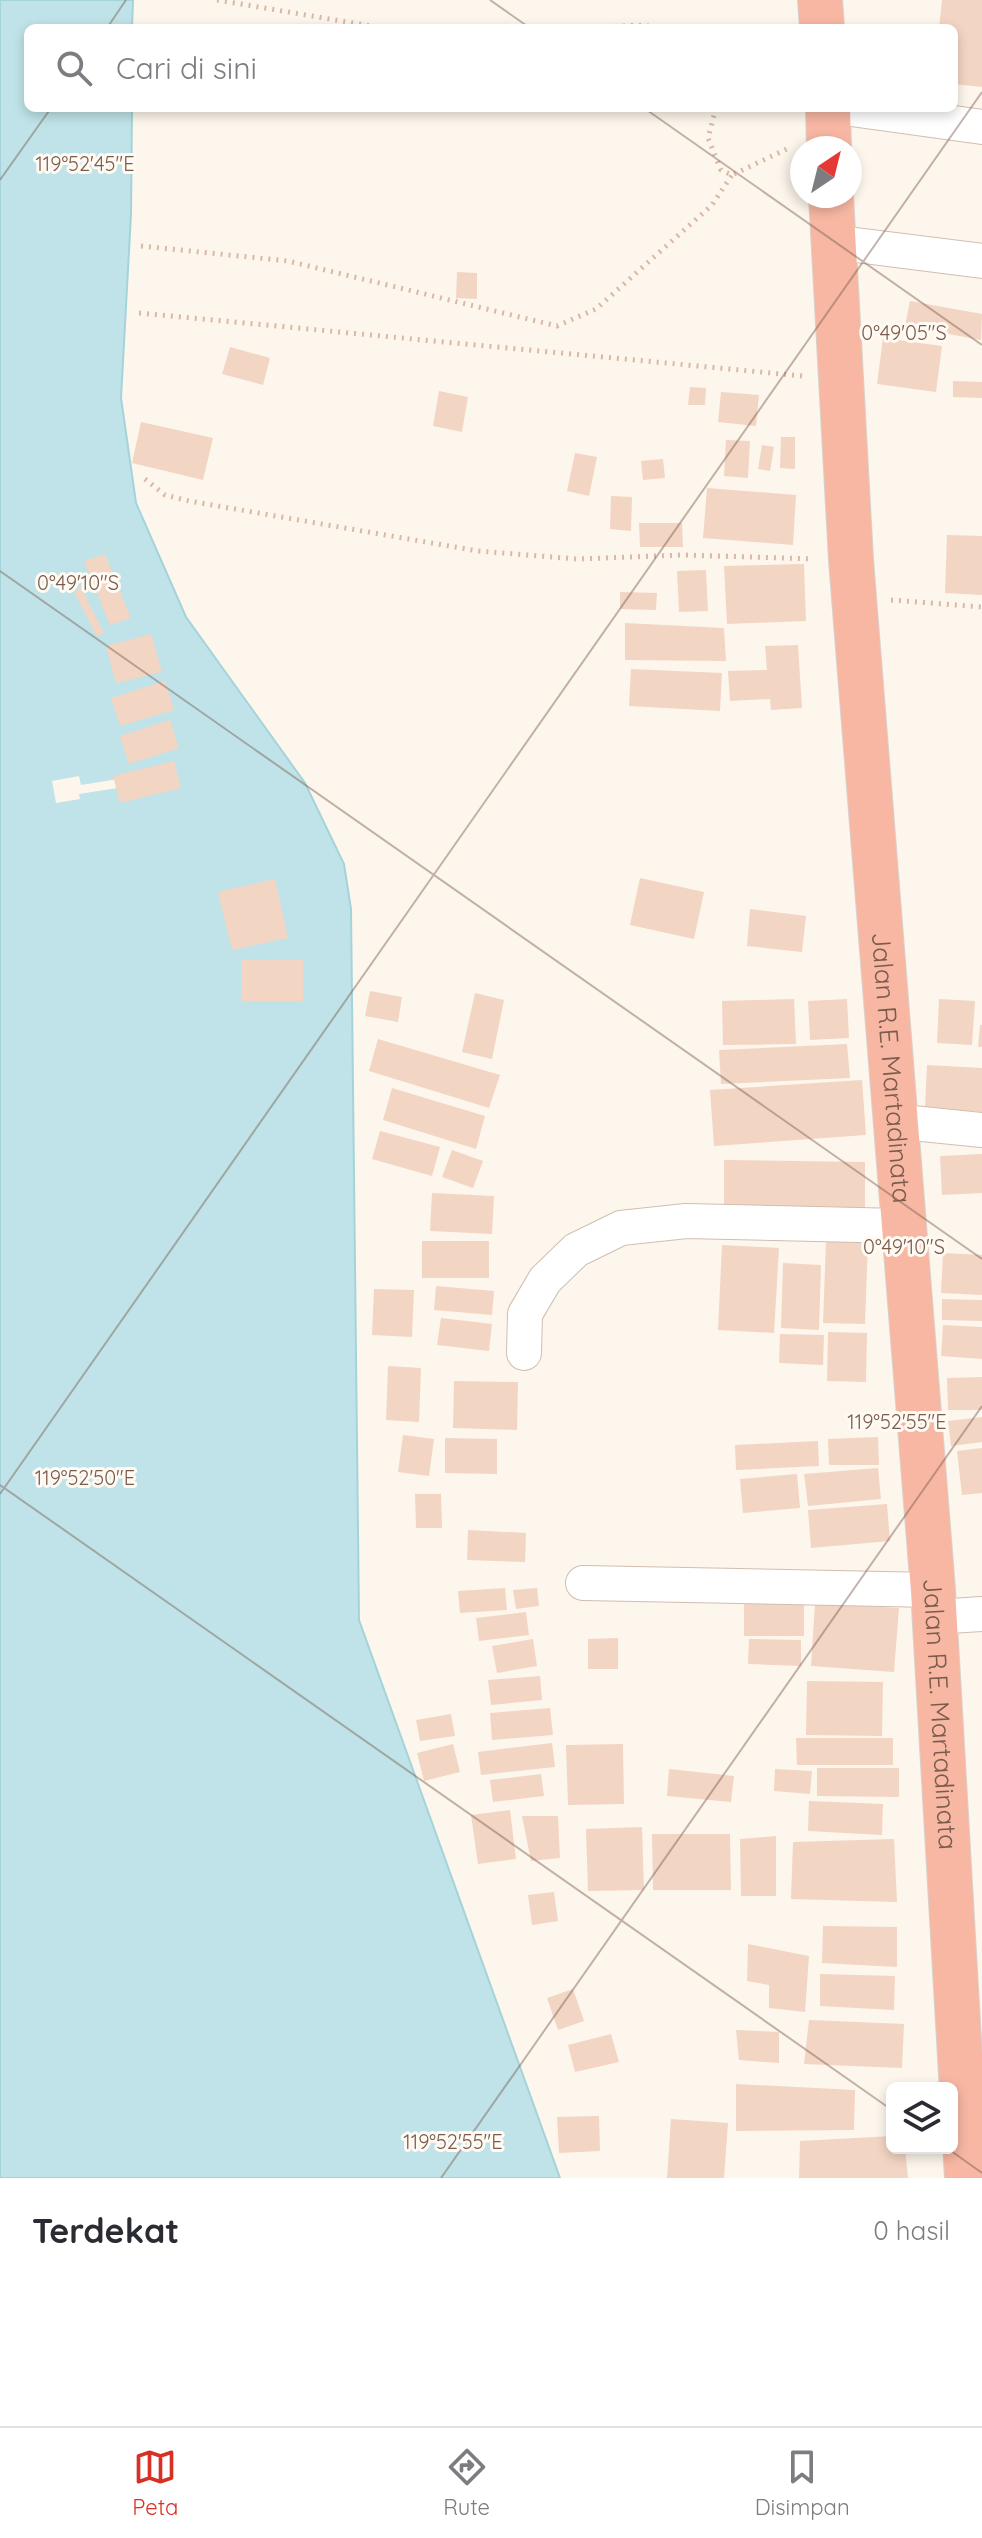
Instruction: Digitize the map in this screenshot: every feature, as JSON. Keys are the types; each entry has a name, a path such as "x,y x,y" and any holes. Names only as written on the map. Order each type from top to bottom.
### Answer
{"highway":[{"path":"820,0 822,24"},
{"name":"Jalan R.E. Martadinata","path":"831,208 853,578 901,1226 934,1604 967,2178"}],"street":[{"path":"873,112 982,127"},
{"path":"832,242 982,261"},
{"path":"893,1121 982,1130"},
{"path":"524,1353 525,1314 545,1280 576,1250 621,1228 686,1221 901,1226"},
{"path":"583,1583 934,1604 982,1614"}],"path":[{"path":"217,0 359,24"},
{"path":"715,112 708,138 721,170 732,175"},
{"path":"141,246 288,261 557,326 596,309 712,205 732,175 819,131"},
{"path":"139,313 840,380"},
{"path":"145,479 165,495 177,498 478,551 577,559 683,555 853,578 982,607"}],"water":[{"path":"0,0 133,0 132,24 24,24 24,112 132,112 131,214 121,398 136,503 186,617 305,783 344,864 351,909 359,1620 560,2178 0,2178"}],"pier":[{"path":"161,772 163,781 79,794 80,799 56,803 52,781 79,776 81,785"}],"building":[{"path":"942,0 982,0 982,87 958,84 958,24 939,24"},
{"path":"457,272 477,273 477,299 456,298"},
{"path":"910,301 982,314 981,340 905,326"},
{"path":"883,338 942,346 936,392 877,384"},
{"path":"230,347 270,358 263,385 222,374"},
{"path":"953,381 982,382 982,398 953,397"},
{"path":"690,387 706,388 705,405 688,405"},
{"path":"439,391 468,397 462,432 433,426"},
{"path":"721,392 759,395 756,426 718,422"},
{"path":"141,422 213,438 203,480 132,463"},
{"path":"781,437 795,437 795,469 780,468"},
{"path":"726,440 750,441 748,478 724,476"},
{"path":"762,445 774,447 770,471 758,469"},
{"path":"575,453 597,457 589,496 567,491"},
{"path":"663,459 665,478 643,480 641,461"},
{"path":"707,488 796,495 793,545 703,538"},
{"path":"611,496 632,497 631,531 610,529"},
{"path":"639,523 682,523 683,547 640,547"},
{"path":"947,535 982,536 982,595 945,593"},
{"path":"105,554 131,618 110,625 84,561"},
{"path":"804,564 806,621 727,624 724,566"},
{"path":"706,570 708,611 679,612 677,571"},
{"path":"81,588 104,633 97,637 74,591"},
{"path":"620,592 657,593 656,610 620,609"},
{"path":"625,623 724,628 726,661 625,660"},
{"path":"151,634 162,672 116,683 106,646"},
{"path":"798,645 802,708 771,710 770,699 730,701 728,671 767,670 765,646"},
{"path":"631,669 722,673 720,711 629,706"},
{"path":"165,681 174,710 120,726 111,698"},
{"path":"170,720 179,748 129,764 120,736"},
{"path":"174,761 181,788 120,803 113,776"},
{"path":"640,878 704,892 694,939 630,925"},
{"path":"275,879 288,938 232,950 218,892"},
{"path":"750,909 806,916 802,952 747,946"},
{"path":"241,960 303,960 303,1001 241,1001"},
{"path":"370,991 402,997 398,1022 365,1016"},
{"path":"475,993 504,1000 492,1059 462,1052"},
{"path":"794,999 796,1044 723,1045 722,1001"},
{"path":"847,999 849,1038 810,1040 808,1001"},
{"path":"939,999 975,1001 972,1045 937,1043"},
{"path":"980,1025 982,1047 978,1047"},
{"path":"378,1039 500,1075 489,1108 369,1071"},
{"path":"847,1044 850,1078 721,1084 719,1050"},
{"path":"927,1065 982,1068 982,1112 925,1108"},
{"path":"862,1080 866,1135 714,1146 710,1090"},
{"path":"392,1088 485,1116 476,1149 383,1120"},
{"path":"380,1131 440,1147 432,1176 372,1159"},
{"path":"452,1150 483,1161 473,1188 442,1177"},
{"path":"982,1154 982,1193 942,1195 940,1156"},
{"path":"724,1160 865,1162 865,1212 724,1211"},
{"path":"432,1193 494,1196 492,1234 430,1231"},
{"path":"422,1241 489,1241 489,1278 422,1278"},
{"path":"826,1241 868,1242 865,1324 823,1323"},
{"path":"722,1245 779,1248 774,1333 718,1330"},
{"path":"943,1253 982,1255 982,1295 941,1293"},
{"path":"783,1263 821,1265 819,1330 781,1328"},
{"path":"436,1286 494,1291 492,1315 434,1310"},
{"path":"374,1289 414,1290 412,1337 372,1335"},
{"path":"942,1299 982,1300 982,1321 942,1320"},
{"path":"441,1318 492,1324 489,1351 437,1345"},
{"path":"943,1325 982,1327 982,1359 941,1356"},
{"path":"828,1332 867,1333 866,1382 827,1381"},
{"path":"780,1334 824,1335 823,1365 779,1363"},
{"path":"388,1366 421,1368 419,1422 386,1420"},
{"path":"982,1377 982,1410 948,1410 947,1378"},
{"path":"454,1381 518,1382 517,1430 453,1428"},
{"path":"982,1417 982,1442 951,1446 948,1421"},
{"path":"403,1435 434,1439 429,1476 398,1472"},
{"path":"878,1437 879,1465 829,1465 828,1439"},
{"path":"445,1438 497,1439 497,1474 445,1473"},
{"path":"818,1441 819,1466 736,1470 735,1445"},
{"path":"982,1448 982,1493 962,1495 957,1451"},
{"path":"878,1468 881,1499 808,1506 804,1474"},
{"path":"797,1474 800,1508 743,1513 740,1479"},
{"path":"415,1494 441,1494 442,1528 416,1528"},
{"path":"887,1504 890,1541 811,1548 808,1510"},
{"path":"468,1530 526,1533 525,1562 467,1560"},
{"path":"505,1588 507,1610 460,1613 458,1591"},
{"path":"537,1588 539,1606 516,1609 513,1590"},
{"path":"744,1598 804,1598 804,1636 744,1636"},
{"path":"815,1603 899,1608 894,1672 811,1666"},
{"path":"526,1612 529,1635 479,1641 476,1618"},
{"path":"618,1638 618,1669 588,1669 588,1639"},
{"path":"533,1639 537,1666 497,1673 492,1646"},
{"path":"749,1639 801,1640 801,1666 748,1664"},
{"path":"540,1676 542,1700 491,1705 488,1680"},
{"path":"807,1681 883,1682 882,1736 806,1735"},
{"path":"550,1708 553,1735 492,1740 490,1713"},
{"path":"451,1714 455,1736 420,1741 416,1720"},
{"path":"796,1738 893,1738 893,1765 797,1765"},
{"path":"552,1743 555,1767 481,1775 478,1752"},
{"path":"453,1744 460,1772 424,1781 417,1753"},
{"path":"623,1744 624,1804 568,1805 566,1745"},
{"path":"817,1768 899,1768 899,1797 817,1796"},
{"path":"669,1769 734,1776 731,1802 667,1796"},
{"path":"775,1769 812,1771 810,1794 774,1791"},
{"path":"541,1774 544,1796 493,1802 490,1780"},
{"path":"809,1801 883,1804 882,1835 808,1831"},
{"path":"510,1810 516,1859 478,1864 471,1815"},
{"path":"522,1816 558,1816 560,1858 531,1861"},
{"path":"642,1827 644,1890 588,1891 586,1829"},
{"path":"652,1834 730,1834 731,1890 653,1890"},
{"path":"776,1836 776,1896 741,1896 740,1839"},
{"path":"894,1839 897,1902 791,1899 793,1842"},
{"path":"554,1892 558,1921 532,1925 528,1895"},
{"path":"823,1926 897,1927 897,1967 822,1963"},
{"path":"748,1944 809,1956 805,2012 769,2008 769,1985 747,1981"},
{"path":"820,1974 895,1976 894,2010 820,2006"},
{"path":"573,1989 584,2021 558,2030 547,1998"},
{"path":"809,2020 904,2024 902,2068 804,2064"},
{"path":"736,2030 779,2032 779,2063 739,2060"},
{"path":"611,2034 619,2062 575,2072 568,2045"},
{"path":"736,2084 855,2090 854,2130 736,2131"},
{"path":"599,2116 600,2151 559,2153 557,2117"},
{"path":"671,2119 728,2123 724,2178 667,2178"},
{"path":"886,2136 886,2154 906,2154 908,2178 799,2178 800,2141"}]}
